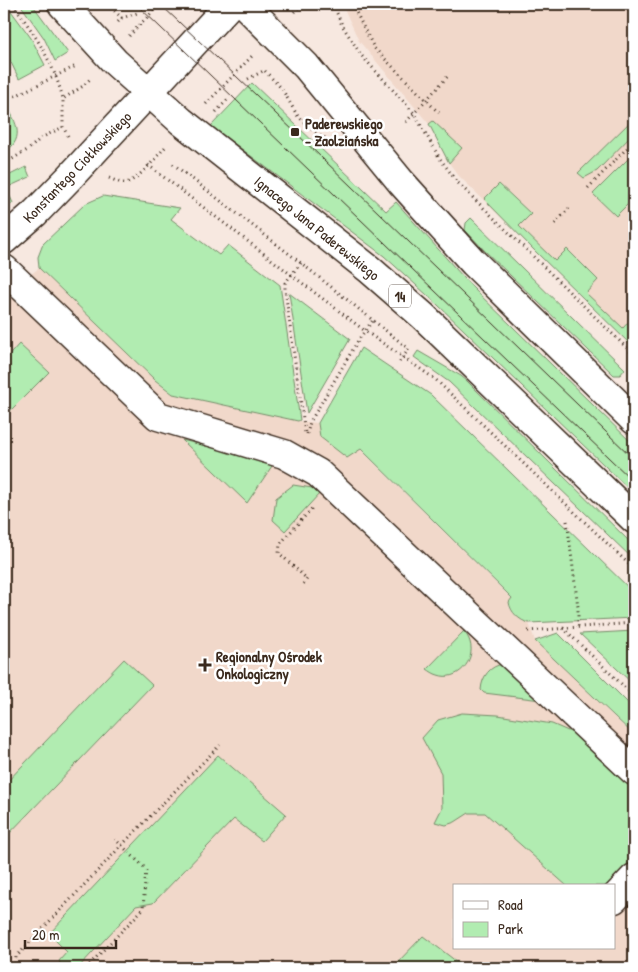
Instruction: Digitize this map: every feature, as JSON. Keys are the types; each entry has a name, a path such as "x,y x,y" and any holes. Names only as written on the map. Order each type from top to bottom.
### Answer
{"main road":[{"name":"Ignacego Jana Paderewskiego","path":"62,4 97,44 186,125 376,275 430,323 634,518"},
{"name":"Konstantego Ciołkowskiego","path":"4,240 49,198 230,4"},
{"path":"244,4 306,66 401,182 474,263 634,420"},
{"path":"4,269 158,416 284,454 318,473 634,771"},
{"path":"616,897 634,878"}],"path":[{"path":"13,4 41,44 56,76 63,99 64,127 71,141"},
{"path":"106,4 122,18"},
{"path":"128,38 160,4"},
{"path":"334,4 347,33 361,55 414,113 439,157 457,182 634,355"},
{"path":"352,4 374,48 440,114"},
{"path":"115,25 122,18 137,13"},
{"path":"202,109 258,50"},
{"path":"248,78 264,71 270,65"},
{"path":"15,96 76,66"},
{"path":"406,122 448,76"},
{"path":"63,99 83,86"},
{"path":"4,164 29,149 40,138 64,127"},
{"path":"588,188 634,140"},
{"path":"102,172 117,182 131,181 160,153"},
{"path":"173,164 409,349 397,365"},
{"path":"148,165 365,331 435,379 455,396 634,569"},
{"path":"555,224 571,206"},
{"path":"301,263 285,283 285,290 306,437 310,422 358,339 374,320"},
{"path":"303,584 307,579 279,554 280,544 323,496 318,473"},
{"path":"567,521 578,607 578,627"},
{"path":"487,631 532,631 562,627 634,624"},
{"path":"562,627 634,696"},
{"path":"15,968 16,957 220,745"},
{"path":"86,968 143,909 146,869 115,839"}],"shaded area":[{"path":"342,4 634,4 634,198 626,207 634,215 634,347 459,176 449,163 429,124 359,41"},
{"path":"39,268 155,380 173,394 297,421 318,423 320,437 360,449 512,599 509,607 520,619 529,623 535,641 634,736 634,968 4,968 4,295"}],"green space":[{"path":"4,4 6,4 31,38 45,65 19,79 4,48"},
{"path":"20,4 32,4 68,53 55,61 44,38"},
{"path":"252,83 386,211 396,202 473,288 634,445 634,494 438,305 384,256 211,126"},
{"path":"4,100 15,121 17,134 16,141 4,153"},
{"path":"634,118 634,133 597,171 584,178 578,173"},
{"path":"433,121 462,148 449,163 429,124"},
{"path":"634,153 634,198 616,216 593,194"},
{"path":"26,167 30,177 6,188 13,203 4,210 4,178"},
{"path":"499,184 531,214 519,226 555,261 567,249 598,280 586,293 623,328 634,316 634,348 484,199"},
{"path":"103,196 180,208 171,219 219,255 228,245 280,285 300,420 173,394 155,380 39,268 38,257 43,244 85,204"},
{"path":"471,218 625,369 620,375 614,375 465,230 466,223"},
{"path":"289,293 350,339 307,413"},
{"path":"19,344 49,372 4,417 4,361"},
{"path":"361,348 431,395 634,593 634,618 529,623 522,620 511,609 509,602 512,598 361,449 347,458 320,437 318,423"},
{"path":"418,351 467,381 634,546 634,560 449,382 414,357"},
{"path":"182,440 274,463 247,503"},
{"path":"293,485 312,488 320,493 285,531 273,520 276,498"},
{"path":"464,631 470,641 471,649 468,663 458,673 452,675 437,675 427,669"},
{"path":"634,631 634,685 580,634"},
{"path":"558,633 634,709 634,735 535,641"},
{"path":"124,659 152,685 4,839 4,785"},
{"path":"503,664 541,700 484,693 481,690 485,676 494,667"},
{"path":"462,713 498,715 552,724 575,734 634,788 634,862 614,884 565,884 485,813 469,813 455,822 446,825 435,822 442,808 441,773 422,738 438,720"},
{"path":"218,755 286,814 262,841 234,819 153,903 136,906 78,968 62,968 59,961 67,952 49,934"},
{"path":"423,936 465,968 398,968 394,966"}],"tram line":[{"path":"136,4 634,482"},
{"path":"160,4 634,459"}],"place":[{"name":"Paderewskiego - Zaolziańska","path":"295,132"},
{"name":"Regionalny Ośrodek Onkologiczny","path":"205,665"}]}
